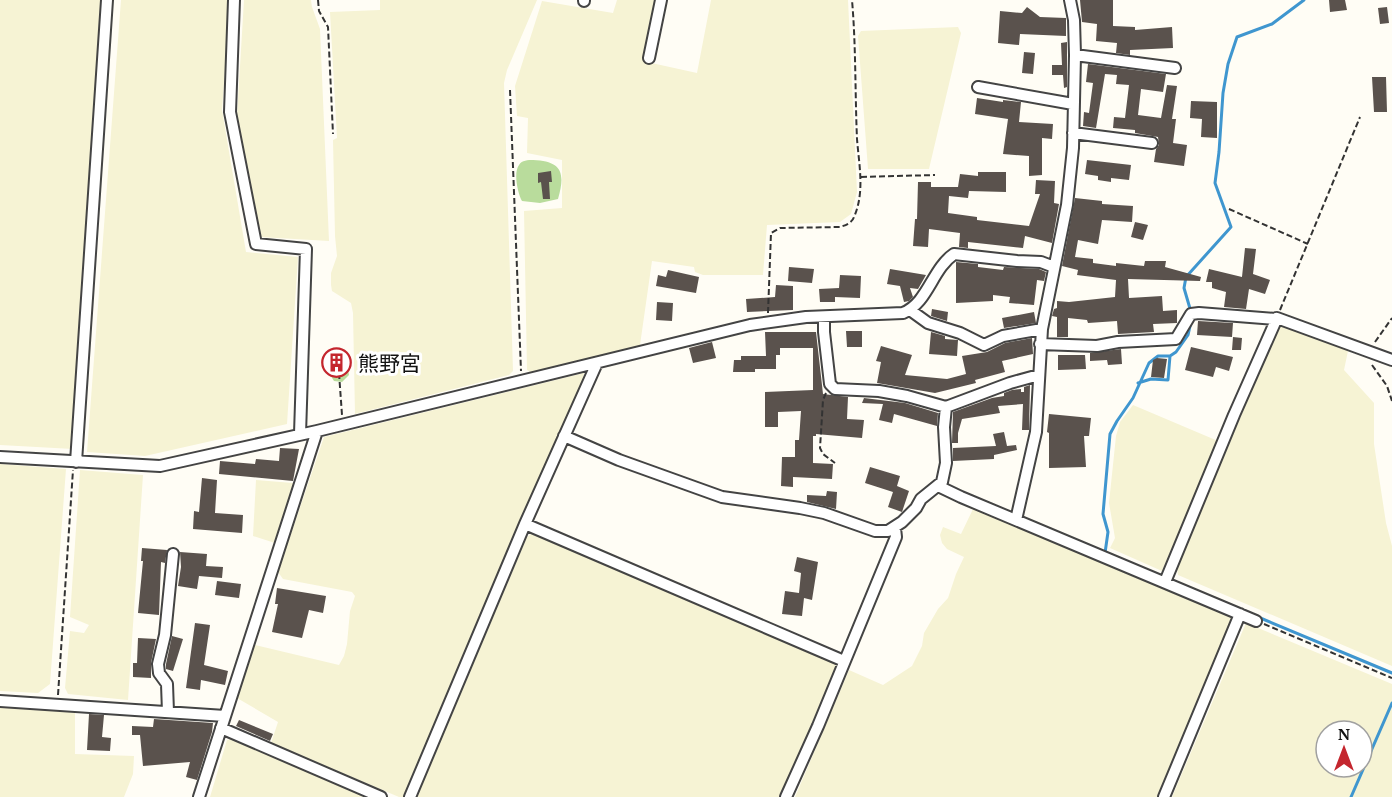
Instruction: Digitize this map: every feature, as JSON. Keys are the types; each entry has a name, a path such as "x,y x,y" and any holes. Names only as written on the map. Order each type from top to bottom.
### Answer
{"street":[{"path":"76,462 107,0"},
{"path":"234,0 230,112 256,244 306,249 300,434"},
{"path":"649,58 661,0"},
{"path":"1016,520 1036,432 1042,329 1067,205 1073,133 1075,55 1074,20 1070,0"},
{"path":"1075,55 1175,68"},
{"path":"978,87 1073,104"},
{"path":"1073,133 1152,143"},
{"path":"0,457 160,466 317,431 767,322 903,313 910,310 931,284 942,265 954,254 1041,262 1054,267"},
{"path":"910,310 928,323 960,333 981,344 988,344 1012,334 1042,329"},
{"path":"1040,344 1097,346 1118,342 1176,339 1191,314 1200,313 1276,318 1392,360"},
{"path":"824,317 831,386 835,389 872,390 908,396 946,407 971,396 1039,375"},
{"path":"1165,582 1276,318"},
{"path":"410,797 525,524 597,363"},
{"path":"564,436 629,464 722,497 824,513 875,531 888,531 895,528 916,508 928,491 942,482 946,463 944,427 946,407"},
{"path":"199,797 317,431"},
{"path":"938,486 1256,621"},
{"path":"525,524 844,661"},
{"path":"786,797 896,537 895,528"},
{"path":"168,712 167,684 159,673 158,664 164,644 173,554"},
{"path":"1164,797 1240,614"},
{"path":"0,701 225,716"},
{"path":"221,728 381,797"}],"path":[{"path":"318,0 319,11 328,27 333,134"},
{"path":"767,322 771,233 780,228 840,227 854,220 861,177 852,0"},
{"path":"510,90 521,380"},
{"path":"1276,318 1360,117"},
{"path":"861,177 935,175"},
{"path":"1229,209 1308,244"},
{"path":"339,373 342,424"},
{"path":"831,386 823,400 820,448 823,454 835,463"},
{"path":"57,705 72,483 76,462"},
{"path":"1256,621 1392,678"}],"shaded area":[{"path":"0,0 101,0 73,449 0,445"},
{"path":"121,0 230,0 222,110 246,252 298,257 287,424 145,456 87,452"},
{"path":"244,0 311,0 320,29 329,241 260,237 237,116"},
{"path":"380,0 537,0 507,70 504,83 513,371 509,375 355,414 353,313 351,303 332,291 331,285 331,273 337,256 333,140 337,138 330,12 380,10"},
{"path":"617,0 656,0 647,62 697,73 711,0 848,0 857,192 851,214 840,222 767,225 763,275 703,275 695,272 694,267 652,261 640,345 634,349 531,373 527,370 524,211 562,208 562,160 527,153 528,118 517,116 515,86 542,1 613,13"},
{"path":"958,27 961,33 929,169 868,169 858,36 861,31"},
{"path":"1279,325 1348,351 1344,370 1374,403 1374,444 1386,523 1392,546 1392,666 1178,575 1177,568"},
{"path":"584,373 583,381 404,797 399,797 271,743 278,722 237,698 251,644 339,665 347,644 350,611 355,596 352,592 283,579 278,572 324,437"},
{"path":"1133,405 1218,441 1162,571 1110,548 1115,538 1109,503 1116,436 1120,422"},
{"path":"0,464 66,469 50,684 38,693 0,691"},
{"path":"80,470 143,475 128,700 68,694 65,688 70,631 84,633 89,625 70,617"},
{"path":"256,480 293,483 295,486 275,543 253,536"},
{"path":"974,507 1231,617 1232,621 1158,797 795,797 849,670 883,685 912,666 922,646 924,633 938,609 948,598 964,557 947,549 942,543 940,535 943,527 961,534"},
{"path":"531,534 837,663 781,797 417,797 527,537"},
{"path":"1246,623 1392,684 1392,797 1172,797"},
{"path":"0,705 75,710 75,754 134,756 133,774 124,797 0,797"},
{"path":"233,739 369,797 210,797 227,740"}],"green space":[{"path":"533,160 550,163 559,170 561,182 558,199 540,203 522,201 517,183 517,169 522,162"},
{"path":"345,350 349,375 342,382 334,381 327,361 328,354"}],"building":[{"path":"1080,0 1113,0 1113,26 1135,27 1135,30 1172,27 1173,48 1130,50 1130,55 1116,53 1117,43 1096,41 1097,24 1082,22"},
{"path":"1329,0 1345,0 1347,10 1330,12"},
{"path":"1027,7 1040,17 1066,18 1066,36 1020,34 1019,45 998,43 1000,11 1022,13"},
{"path":"1387,7 1389,23 1380,24 1378,8"},
{"path":"1067,42 1067,87 1064,88 1063,75 1052,75 1052,65 1062,65 1061,43"},
{"path":"1024,52 1035,53 1033,74 1022,73"},
{"path":"1088,64 1166,74 1163,92 1141,89 1138,115 1161,118 1167,85 1177,86 1172,119 1176,119 1173,143 1187,145 1184,166 1154,162 1159,145 1158,137 1135,133 1135,130 1113,128 1114,117 1125,118 1129,85 1116,84 1117,75 1105,74 1096,128 1083,126 1084,112 1089,113 1093,83 1086,82"},
{"path":"1372,77 1386,77 1387,112 1374,112"},
{"path":"977,98 1021,102 1019,122 1053,124 1052,139 1042,138 1042,175 1029,176 1029,156 1003,154 1008,119 975,114"},
{"path":"1191,101 1217,102 1217,138 1201,137 1202,119 1190,118"},
{"path":"1087,160 1131,165 1129,180 1111,178 1111,182 1098,180 1098,176 1085,174"},
{"path":"551,171 550,199 543,199 541,182 538,183 538,173"},
{"path":"978,172 1006,172 1006,192 969,191 968,198 949,196 948,213 977,217 977,220 1029,226 1040,194 1035,194 1036,180 1055,181 1054,203 1059,204 1052,243 1025,236 1023,248 968,242 968,248 959,247 960,233 929,229 928,247 913,246 915,219 917,219 918,182 931,182 931,187 958,187 960,174 978,176"},
{"path":"1075,198 1102,201 1102,204 1133,206 1132,222 1102,220 1098,244 1078,240 1075,257 1093,259 1093,263 1116,266 1116,263 1144,266 1145,261 1166,261 1165,267 1201,277 1200,281 1128,279 1129,298 1162,296 1163,311 1177,310 1177,323 1153,324 1154,332 1118,334 1117,321 1088,323 1087,320 1068,318 1068,337 1057,337 1057,317 1052,316 1054,309 1057,308 1057,301 1069,302 1115,297 1116,280 1077,275 1078,270 1062,266"},
{"path":"1135,222 1148,225 1143,240 1131,237"},
{"path":"1245,248 1256,249 1253,274 1270,280 1265,294 1249,289 1246,309 1224,307 1226,292 1212,288 1212,282 1206,282 1209,269 1242,277"},
{"path":"956,262 1003,270 1004,267 1039,269 1046,272 1044,281 1037,280 1034,305 1009,303 1010,297 993,295 993,301 956,303"},
{"path":"789,267 814,269 812,283 788,281"},
{"path":"890,269 926,275 918,289 910,288 913,297 909,301 904,302 900,286 887,284"},
{"path":"668,270 699,277 696,293 656,286 658,275 666,277"},
{"path":"840,275 861,276 860,298 835,297 835,302 820,302 819,289 839,288"},
{"path":"776,285 793,286 793,310 747,312 746,299 775,297"},
{"path":"657,302 673,303 672,321 656,320"},
{"path":"932,309 948,312 947,321 931,316"},
{"path":"1034,312 1036,323 1004,328 1002,318"},
{"path":"1198,321 1233,323 1232,337 1197,335"},
{"path":"846,331 862,331 862,347 847,347"},
{"path":"765,332 816,332 823,394 848,397 847,419 864,420 862,438 816,434 813,436 813,463 833,464 832,479 793,477 793,487 781,486 782,457 795,457 795,440 799,440 801,411 778,412 778,427 765,427 765,392 813,390 813,348 780,348 780,355 776,355 776,369 733,372 734,360 741,360 741,356 766,356"},
{"path":"931,332 945,336 945,339 958,340 957,356 929,354"},
{"path":"1233,337 1242,338 1241,350 1232,350"},
{"path":"1032,338 1033,354 1002,361 1005,372 975,380 976,383 935,393 877,383 881,362 876,361 881,346 912,355 905,375 947,379 966,374 962,356 987,352 1005,343"},
{"path":"712,342 716,358 693,363 689,348"},
{"path":"1191,347 1233,357 1229,371 1216,367 1213,377 1185,370"},
{"path":"1121,349 1122,364 1108,365 1107,360 1090,361 1090,353"},
{"path":"1058,355 1085,355 1086,369 1058,370"},
{"path":"1167,359 1164,378 1151,377 1153,360"},
{"path":"1030,385 1029,430 1022,430 1023,404 998,406 1000,413 962,419 958,443 952,443 953,412 1004,396 1004,393 1012,390 1021,389 1021,392 1024,392 1024,387"},
{"path":"864,398 905,403 938,413 937,426 894,414 892,423 879,420 883,404 862,403"},
{"path":"1049,414 1091,418 1089,436 1084,436 1086,467 1049,468 1049,433 1047,432"},
{"path":"1004,432 1007,446 1016,445 1017,450 994,455 994,459 953,461 953,448 996,446 993,434"},
{"path":"280,448 299,449 293,481 219,474 220,461 255,464 256,459 279,461"},
{"path":"870,467 900,476 897,486 909,491 902,512 888,507 893,492 865,483"},
{"path":"202,478 217,480 215,513 243,515 242,533 193,529 194,511 199,512"},
{"path":"827,491 837,492 836,509 807,502 807,495 826,496"},
{"path":"142,548 167,550 165,563 161,562 159,615 138,613"},
{"path":"180,552 207,554 206,566 223,567 222,578 199,576 197,589 178,586 181,567"},
{"path":"797,557 818,562 812,600 804,598 802,616 782,614 785,591 799,593 801,573 794,571"},
{"path":"217,581 241,584 239,598 215,595"},
{"path":"277,588 326,596 323,613 309,610 302,638 272,632 278,604 275,604"},
{"path":"195,623 210,625 204,665 228,671 225,685 201,680 200,690 186,688"},
{"path":"172,636 183,639 173,671 166,669"},
{"path":"138,638 156,639 151,663 151,678 133,677 133,663 137,663"},
{"path":"89,714 104,715 102,737 111,738 110,751 87,750"},
{"path":"154,719 213,723 197,780 186,777 190,762 143,766 140,735 132,735 132,726 153,727"},
{"path":"239,720 273,734 270,741 236,726"}],"waterway":[{"path":"1191,312 1184,288 1186,277 1231,227 1215,183 1223,93 1228,64 1237,37 1272,24 1304,0"},
{"path":"1107,554 1105,553 1108,532 1103,514 1110,434 1133,398 1149,363 1158,356 1170,356 1176,352 1188,335 1191,322"},
{"path":"1138,383 1151,379 1168,380 1170,356"},
{"path":"1258,617 1392,673"},
{"path":"1351,797 1392,703"}],"place":[{"name":"熊野宮","path":"337,363"}]}
